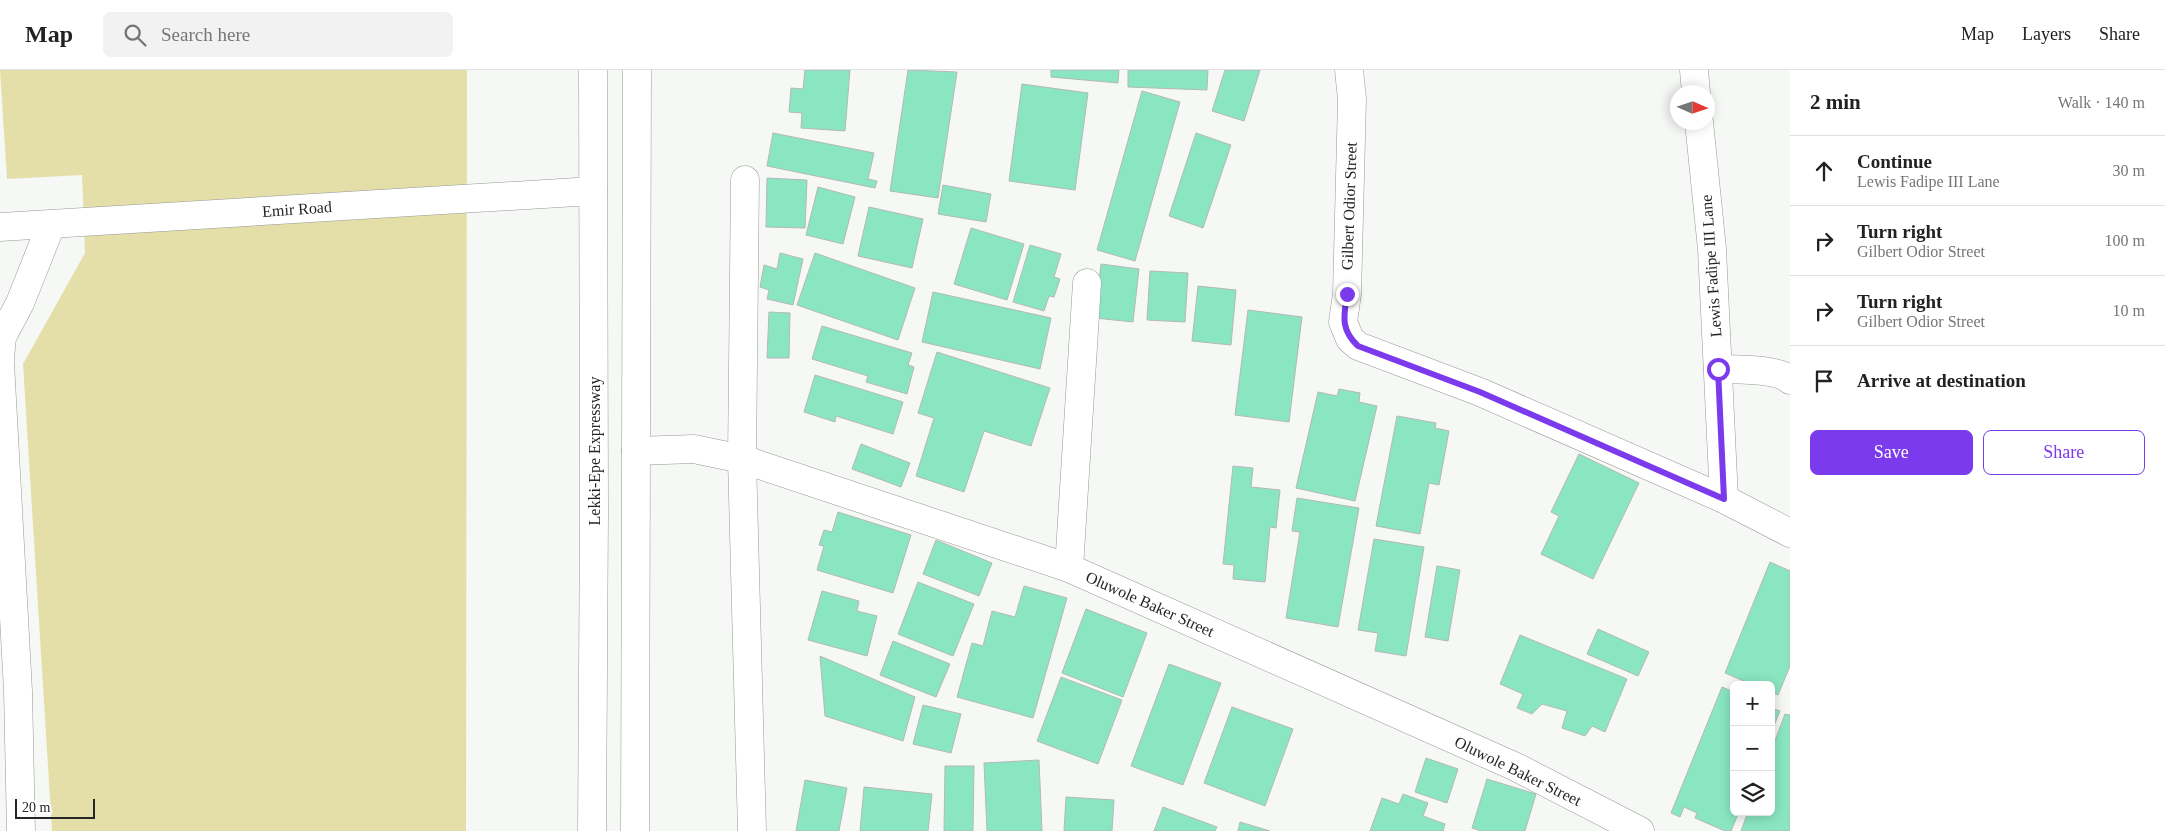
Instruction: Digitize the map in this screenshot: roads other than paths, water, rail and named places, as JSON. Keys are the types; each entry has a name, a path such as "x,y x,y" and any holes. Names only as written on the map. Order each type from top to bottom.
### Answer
{"main road":[{"name":"Lekki-Epe Expressway","path":"592,831 594,513 593,70"},
{"path":"635,831 637,70"},
{"name":"Gilbert Odior Street","path":"1349,70 1352,99 1347,294 1343,322 1350,339 1369,351 1480,392 1724,499 1790,533"},
{"path":"1694,70 1695,85"},
{"name":"Lewis Fadipe III Lane","path":"1700,130 1712,249 1724,499"},
{"path":"745,180 742,459 752,831"},
{"name":"Emir Road","path":"0,228 593,191"},
{"path":"0,358 2,338 20,303 51,225"},
{"path":"1069,568 1087,283"},
{"path":"0,363 9,691 21,831"},
{"path":"1718,369 1784,374 1790,380"},
{"name":"Oluwole Baker Street","path":"636,451 694,449 742,459 1069,568 1516,767 1640,831"}]}
